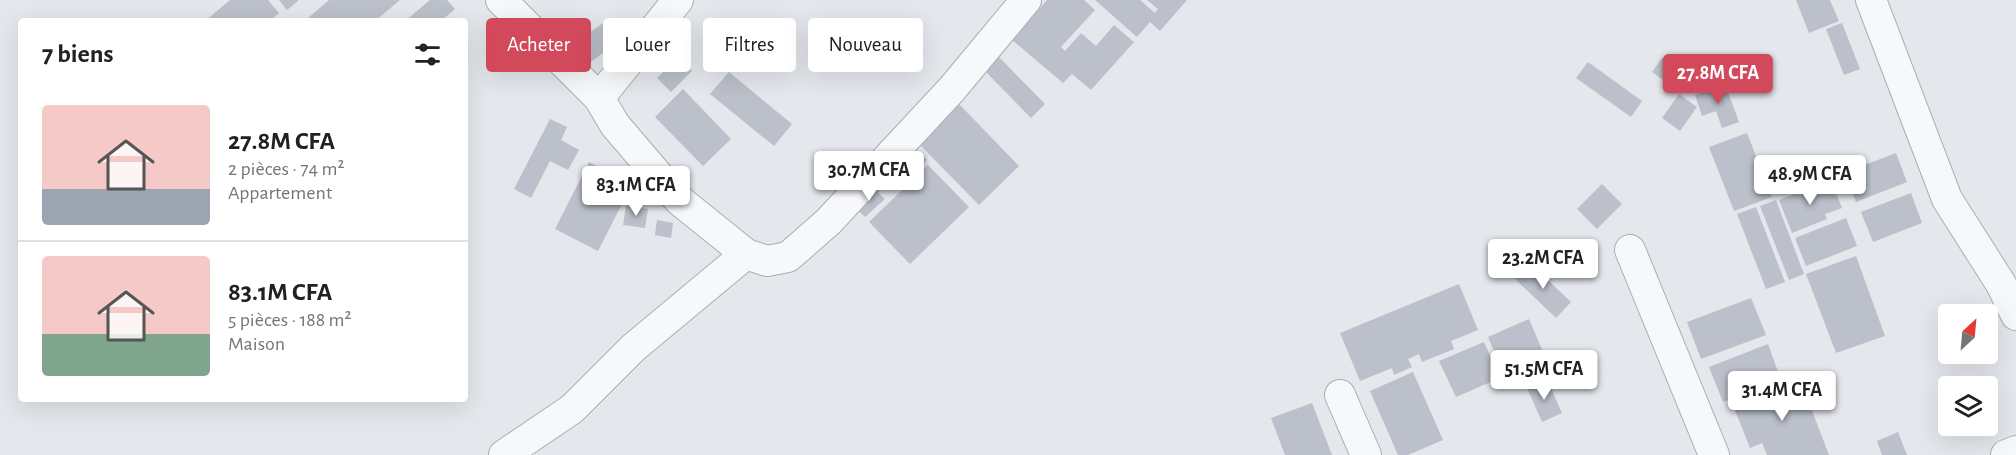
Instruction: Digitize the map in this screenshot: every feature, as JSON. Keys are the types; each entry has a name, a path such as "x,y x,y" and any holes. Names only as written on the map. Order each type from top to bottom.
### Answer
{"street":[{"path":"501,0 599,98 615,125 679,200 746,255 767,261 788,257 828,222 952,89 1026,0"},
{"path":"599,98 678,0"},
{"path":"1871,0 1947,199 2001,284 2016,315"},
{"path":"1630,250 1714,455"},
{"path":"504,455 572,409 633,348 746,255"},
{"path":"1340,395 1366,455"},
{"path":"2006,455 2016,451"}],"building":[{"path":"230,0 268,0 279,13 273,18 209,18"},
{"path":"279,0 299,0 287,10"},
{"path":"329,0 400,0 379,18 308,18"},
{"path":"430,0 447,0 455,9 444,18 409,18"},
{"path":"1047,0 1084,0 1095,10 1061,47 1065,51 1081,33 1096,46 1114,25 1134,42 1091,90 1072,74 1063,83 1012,40"},
{"path":"1095,0 1140,0 1155,13 1158,9 1147,0 1187,0 1160,31 1150,22 1137,37"},
{"path":"1796,0 1830,0 1839,21 1809,33"},
{"path":"603,23 603,53 591,62 591,32"},
{"path":"1842,23 1860,69 1844,75 1826,29"},
{"path":"997,55 1045,104 1031,118 983,69"},
{"path":"1662,58 1684,74 1674,88 1652,72"},
{"path":"1588,62 1642,101 1631,117 1576,78"},
{"path":"663,72 691,72 671,92 657,78"},
{"path":"729,72 792,124 774,146 710,94"},
{"path":"1725,84 1739,122 1722,128 1716,111 1702,116 1695,95"},
{"path":"683,89 731,139 703,166 655,117"},
{"path":"1679,94 1697,107 1680,131 1662,118"},
{"path":"959,104 1019,166 979,205 918,143"},
{"path":"550,119 567,127 561,140 579,150 568,170 550,161 531,198 514,189"},
{"path":"1747,133 1772,197 1734,211 1709,147"},
{"path":"914,147 927,160 914,171 902,159"},
{"path":"1896,153 1907,182 1856,202 1842,168 1860,162 1862,166"},
{"path":"589,162 612,175 603,195 622,204 598,251 555,229"},
{"path":"928,165 969,207 910,264 869,222"},
{"path":"1831,180 1842,208 1825,214 1827,219 1792,233 1779,200"},
{"path":"1602,184 1622,204 1597,229 1577,209"},
{"path":"872,187 885,199 865,217 853,205"},
{"path":"1911,193 1922,223 1873,242 1861,212"},
{"path":"1776,200 1804,274 1789,280 1760,206"},
{"path":"626,206 648,209 645,228 623,225"},
{"path":"1756,207 1785,282 1766,289 1737,214"},
{"path":"1846,218 1857,246 1806,266 1795,238"},
{"path":"657,220 673,223 671,238 655,235"},
{"path":"1856,256 1885,336 1836,353 1806,274"},
{"path":"1530,263 1571,302 1556,318 1515,279"},
{"path":"1459,284 1478,330 1451,341 1454,349 1422,362 1419,354 1408,359 1412,367 1394,375 1392,368 1360,381 1340,333"},
{"path":"1751,298 1766,335 1701,359 1687,322"},
{"path":"1529,319 1546,359 1505,377 1488,337"},
{"path":"1484,342 1500,378 1456,397 1439,361"},
{"path":"1768,344 1781,380 1723,402 1709,367"},
{"path":"1413,372 1443,440 1408,455 1398,455 1370,391"},
{"path":"1800,379 1829,455 1767,455 1762,443 1750,448 1733,405"},
{"path":"1547,380 1562,413 1542,422 1527,388"},
{"path":"1312,403 1332,455 1285,455 1271,418"},
{"path":"1898,432 1907,455 1882,455 1877,441"}]}
